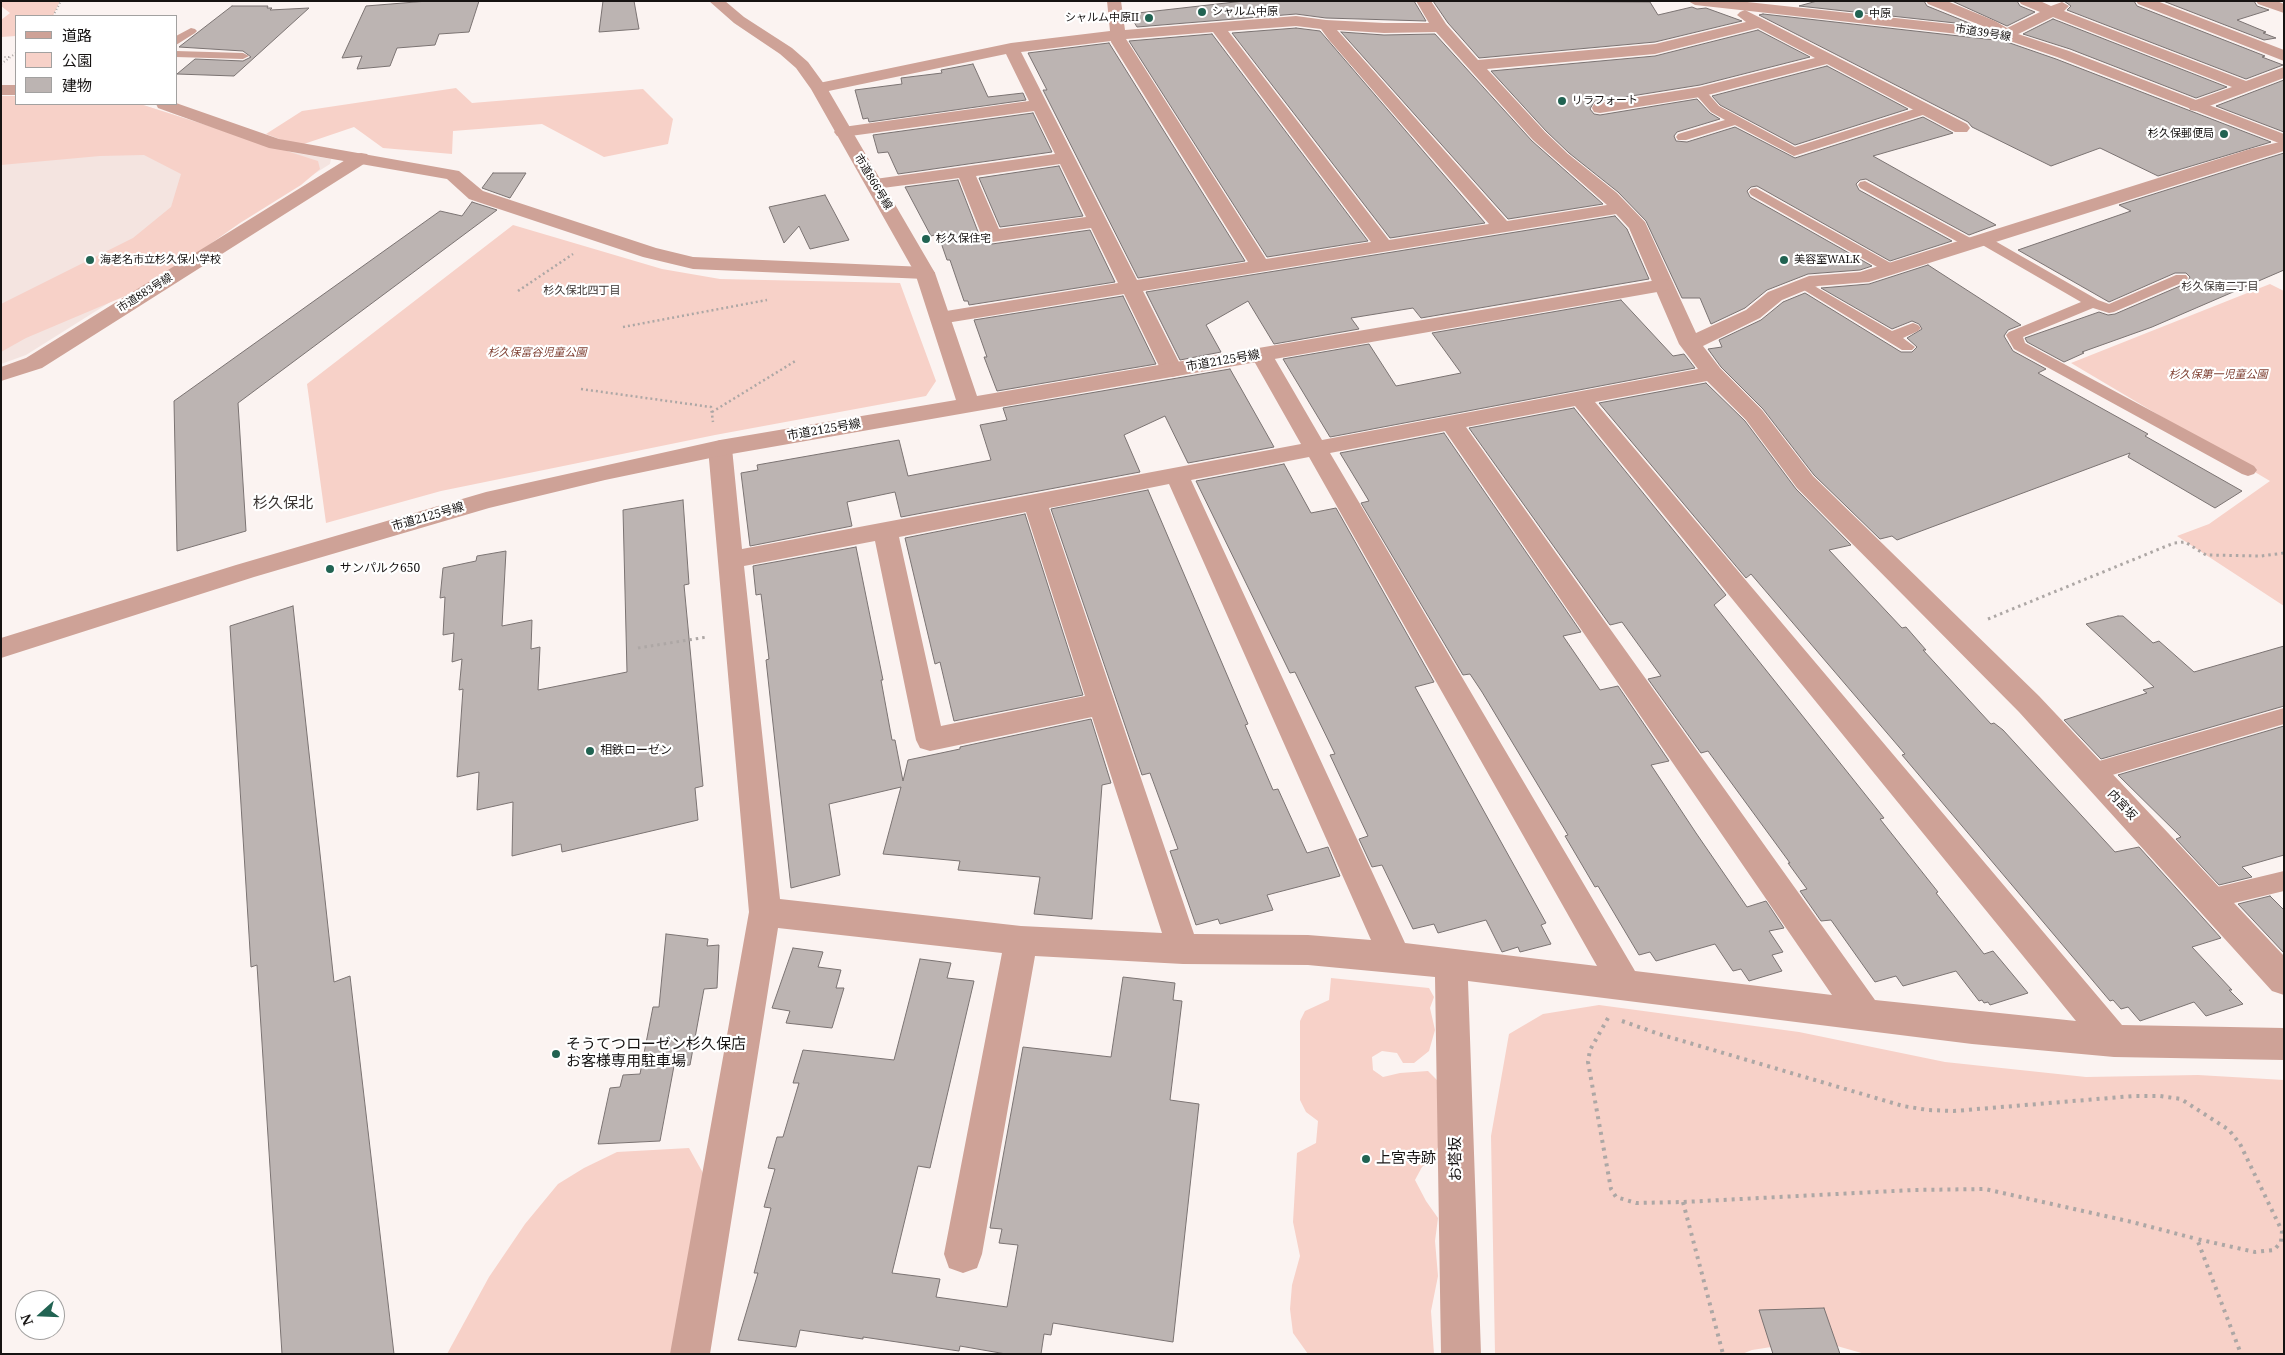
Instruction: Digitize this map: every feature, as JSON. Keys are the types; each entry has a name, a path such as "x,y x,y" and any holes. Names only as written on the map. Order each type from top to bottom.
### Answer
{"street":[{"name":"市道866号線","path":"716,1 738,20 791,55 802,65 819,88 925,273 969,405"},
{"path":"1114,1 1119,42 1260,266"},
{"name":"内宮坂","path":"1423,1 1440,27 1539,136 1621,208 1638,226 1690,344 1712,373 1754,415 1805,482 2029,704 2284,980"},
{"name":"市道39号線","path":"1695,1 2006,35 2063,54 2284,140"},
{"path":"1933,1 1990,24 2006,35 2069,1"},
{"path":"2026,1 2245,86"},
{"path":"2143,1 2284,56"},
{"path":"2263,1 2284,9"},
{"path":"1733,6 1960,128"},
{"path":"819,88 1011,48 1118,35 1296,21 1326,26 1440,27"},
{"path":"1473,65 1655,49 1760,22"},
{"path":"1216,26 1384,246"},
{"path":"1326,26 1502,227"},
{"path":"1011,48 1172,370"},
{"path":"1600,108 1700,92 1829,59"},
{"path":"2196,106 2284,72"},
{"path":"1,90 15,90"},
{"path":"167,105 275,144 453,175 476,195 650,253 694,263 925,273"},
{"path":"843,132 1039,105"},
{"path":"1690,344 1753,314 1774,296 1816,280 1862,278 2256,152 2284,146"},
{"name":"市道883号線","path":"1,374 34,363 361,158"},
{"path":"874,184 1065,158"},
{"path":"966,172 992,236 1097,221"},
{"path":"940,318 1621,208"},
{"name":"市道2125号線","path":"1,648 245,571 486,500 717,437 969,405 1663,284"},
{"path":"1261,354 1626,985"},
{"path":"731,560 1712,373"},
{"path":"1580,398 2114,1041"},
{"path":"1451,423 1864,1013"},
{"path":"690,1354 765,912 731,560 717,437"},
{"path":"1177,475 1395,957"},
{"path":"1034,502 1184,949"},
{"path":"885,531 930,740 1102,704"},
{"path":"765,912 1021,940 1184,949 1308,950 1395,957 1864,1013 1972,1028 2114,1041 2284,1044"},
{"path":"963,1254 1021,940"},
{"name":"お塔坂","path":"1451,964 1461,1354"}],"lane":[{"path":"178,41 191,31"},
{"path":"178,54 244,56"},
{"path":"1700,92 1715,109 1734,122 1794,152 1925,110"},
{"path":"1682,137 1734,122"},
{"path":"1865,185 2093,303 2109,309 2180,278"},
{"path":"1756,192 1891,269"},
{"path":"1804,284 1908,347"},
{"path":"2093,303 2014,335 2019,346 2248,470"},
{"path":"1892,337 1913,328"},
{"path":"2092,772 2284,716"},
{"path":"2209,899 2284,881"}],"path":[{"path":"54,15 61,1"},
{"path":"1,64 15,54"},
{"path":"1,57 10,57"},
{"path":"518,291 579,251"},
{"path":"623,327 767,300"},
{"path":"712,412 797,360"},
{"path":"581,389 711,407 717,437"},
{"path":"1958,632 2174,542 2185,542 2206,555 2261,556 2284,553"},
{"path":"638,648 693,640"},
{"path":"1583,980 1598,1006 1610,1016 1659,1034 1912,1107 1954,1111 2133,1096 2160,1096 2181,1099 2229,1130 2240,1144 2282,1231 2281,1242 2274,1250 2255,1252 1985,1189 1922,1190 1683,1202 1636,1203 1616,1197 1612,1188 1588,1062 1590,1050 1610,1016"},
{"path":"1683,1202 1723,1354"},
{"path":"2197,1239 2241,1354"}],"shaded area":[{"name":"海老名市立杉久保小学校","path":"1,96 15,96 15,105 143,105 291,152 331,159 330,164 26,355 1,364"}],"green space":[{"path":"1,1 60,1 53,15 15,15 15,36 1,37 1,20 10,13 1,6"},
{"path":"456,88 472,103 643,89 673,119 668,144 604,157 542,124 453,131 452,154 383,148 354,127 298,146 266,134 302,111"},
{"name":"海老名市立杉久保小学校","path":"1,96 15,96 15,105 143,105 318,161 320,169 301,185 240,223 159,280 26,338 1,352 1,304 133,238 171,207 181,174 144,155 100,156 1,165"},
{"name":"杉久保富谷児童公園","path":"513,225 662,269 720,279 900,283 936,381 926,396 715,435 441,491 326,523 307,384"},
{"name":"杉久保第一児童公園","path":"2270,284 2284,291 2284,606 2177,536 2209,524 2270,481 2071,363"},
{"path":"1331,978 1429,988 1434,997 1430,1008 1435,1030 1429,1051 1414,1063 1403,1063 1397,1053 1382,1051 1372,1057 1373,1070 1383,1077 1400,1073 1428,1071 1440,1083 1442,1140 1432,1158 1422,1167 1415,1180 1438,1218 1435,1241 1438,1276 1431,1311 1434,1354 1308,1354 1293,1333 1290,1309 1292,1285 1300,1256 1293,1222 1297,1153 1316,1143 1318,1121 1306,1112 1300,1100 1300,1021 1305,1011 1329,1000"},
{"path":"1599,1005 1799,1032 1945,1062 2086,1077 2198,1075 2284,1080 2284,1354 1865,1354 1816,1340 1752,1350 1742,1354 1495,1354 1491,1136 1509,1034 1543,1014"},
{"path":"689,1148 703,1173 680,1354 447,1354 489,1277 525,1224 558,1184 584,1168 617,1152"}],"building":[{"path":"428,1 479,1 469,32 439,34 435,45 397,48 390,66 357,69 362,56 342,58 366,6"},
{"path":"603,1 634,1 639,29 599,32"},
{"path":"1244,1 1414,1 1426,21 1326,18 1296,14 1137,27 1129,14"},
{"path":"1433,1 1650,2 1658,15 1692,7 1697,9 1706,8 1742,21 1655,42 1479,58 1448,23"},
{"path":"1817,1 1924,1 1927,6 1974,25 1799,6"},
{"path":"1952,1 2017,1 2020,6 2035,12 2007,26"},
{"path":"2064,1 2134,1 2137,6 2265,56 2262,57 2283,65 2246,79 2067,10 2071,6"},
{"path":"2163,1 2254,1 2257,6 2269,10 2237,20 2276,38 2264,40"},
{"path":"232,6 268,6 267,8 272,8 270,10 309,8 234,76 178,73 195,59 243,61 251,57 243,51 179,47"},
{"path":"1759,15 2004,41 2056,59 2271,142 2158,176 2100,148 2051,166 1972,127 1968,122"},
{"path":"2053,19 2227,87 2196,98 2070,49 2023,34"},
{"path":"1296,28 1320,31 1485,223 1390,238 1232,33"},
{"path":"1758,30 1810,57 1700,85 1594,102 1590,109 1594,114 1600,115 1697,99 1710,113 1720,119 1677,132 1674,136 1676,141 1687,142 1735,127 1795,158 1923,117 1953,133 1873,156 1996,225 1969,235 1866,179 1860,180 1856,184 1859,190 1952,241 1890,261 1757,186 1751,187 1747,191 1750,197 1872,266 1860,270 1808,274 1767,290 1745,308 1711,324 1700,298 1682,298 1646,221 1618,192 1569,153 1546,131 1491,71 1655,56"},
{"path":"1341,32 1384,35 1435,34 1532,141 1603,204 1508,219"},
{"path":"1212,34 1368,241 1267,257 1129,41"},
{"path":"1109,43 1245,261 1138,278 1043,90 1047,90 1028,53"},
{"path":"973,64 988,97 1023,93 1026,100 869,122 868,118 863,119 855,90 902,84 901,78 942,73 941,70"},
{"path":"1827,66 1908,109 1795,145 1720,105 1712,96"},
{"path":"2284,80 2284,132 2216,106"},
{"path":"1033,113 1052,152 898,174 888,152 878,153 873,135"},
{"path":"2284,153 2284,270 2152,327 2082,352 2084,353 2064,362 2027,342 2025,338 2099,312 2108,315 2115,314 2187,283 2190,277 2186,273 2175,273 2109,302 2018,250 2131,211 2119,205"},
{"path":"1059,166 1083,216 1000,227 979,178"},
{"path":"493,173 526,173 510,198 482,188"},
{"path":"958,180 980,237 984,242 992,244 1090,230 1115,282 969,305 968,301 964,301 950,260 947,260 938,234 931,236 905,187"},
{"path":"825,195 849,240 810,249 799,226 784,243 769,207"},
{"path":"472,202 497,210 238,403 246,531 177,551 174,401 440,211 462,216"},
{"path":"1615,216 1627,229 1649,279 1421,318 1413,308 1351,318 1359,329 1274,344 1248,301 1206,325 1221,352 1180,360 1146,292"},
{"path":"1928,265 2021,325 2008,330 2004,336 2013,351 2046,369 2038,373 2148,434 2145,436 2242,491 2215,508 2128,457 2130,453 1897,540 1892,536 1880,539 1814,475 1763,409 1721,367 1708,349 1722,347 1719,340 1761,320 1783,302 1805,293 1901,352 1912,352 1917,347 1907,338 1922,329 1919,324 1912,321 1892,329 1821,288 1869,284"},
{"path":"1123,296 1156,364 997,391 984,357 987,357 974,320"},
{"path":"1621,300 1673,356 1684,354 1695,368 1330,437 1283,359 1369,344 1396,386 1461,373 1432,333"},
{"path":"1230,369 1274,447 1188,463 1165,416 1124,435 1140,472 901,517 895,492 847,502 852,526 750,546 741,473 758,470 757,465 899,440 908,476 991,460 980,425 1007,420 1003,408"},
{"path":"1706,383 1745,421 1796,489 1851,545 1829,550 1902,628 1906,627 1926,650 1923,650 1991,724 1994,723 2003,730 2115,852 2139,847 2221,938 2192,947 2243,1004 2206,1016 2194,1002 2140,1021 2128,1007 2121,1009 2113,1000 2110,1001 1902,755 1905,754 1751,574 1746,578 1599,403"},
{"path":"1574,408 1726,595 1714,605 1884,818 1880,819 1938,892 1936,893 1984,954 1993,951 2028,993 1990,1005 1988,1002 1979,1001 1956,971 1903,986 1896,976 1875,982 1831,920 1821,921 1800,891 1807,889 1788,863 1790,863 1708,751 1701,753 1648,679 1661,676 1622,622 1610,625 1469,428"},
{"path":"1444,433 1581,632 1563,636 1600,690 1618,686 1669,761 1651,765 1696,833 1747,907 1766,901 1784,928 1769,931 1783,952 1772,955 1782,971 1749,981 1741,969 1733,971 1715,944 1656,961 1650,952 1639,955 1598,886 1595,887 1565,836 1568,835 1482,692 1470,674 1463,675 1361,503 1369,501 1340,453"},
{"path":"1284,464 1311,513 1336,508 1434,682 1415,687 1546,923 1541,925 1551,944 1520,952 1518,947 1502,952 1486,920 1438,933 1434,924 1413,929 1382,865 1372,867 1359,839 1368,836 1330,755 1335,754 1295,672 1290,673 1196,481"},
{"path":"1148,490 1248,724 1245,725 1273,790 1278,789 1307,853 1328,847 1340,876 1267,895 1273,910 1220,924 1218,919 1196,925 1170,851 1178,849 1150,773 1142,775 1051,509"},
{"path":"683,500 689,584 684,585 703,786 695,788 698,820 562,852 561,844 512,856 513,802 477,810 479,772 457,777 463,689 459,690 462,659 452,662 454,633 443,635 445,597 440,598 443,568 476,561 477,556 506,551 502,626 532,620 531,649 540,647 538,690 627,672 623,510"},
{"path":"1025,514 1083,695 954,721 940,662 935,664 905,538"},
{"path":"856,547 883,680 881,680 892,740 895,740 903,781 908,760 1091,719 1111,783 1102,785 1092,919 1034,914 1040,877 958,870 960,861 883,854 901,787 829,804 840,875 791,888 766,660 769,659 761,594 756,595 753,566"},
{"path":"293,606 334,982 350,976 394,1354 282,1354 257,965 251,967 230,626"},
{"path":"2123,616 2153,643 2159,641 2194,672 2284,646 2284,706 2101,759 2064,720 2147,693 2143,690 2154,687 2086,624"},
{"path":"2284,726 2284,855 2242,867 2252,877 2219,885 2176,839 2181,837 2118,775"},
{"path":"2270,896 2284,910 2284,953 2238,904"},
{"path":"666,934 708,939 707,946 719,945 717,988 704,989 690,1065 674,1066 660,1141 598,1144 610,1088 620,1087 623,1075 640,1074 653,1007 659,1007"},
{"path":"793,948 823,952 818,967 841,970 836,988 844,988 832,1028 786,1023 790,1011 772,1008"},
{"path":"920,959 951,963 947,978 974,981 930,1168 918,1166 892,1273 940,1279 936,1297 1007,1307 1018,1245 999,1243 1002,1229 990,1228 1023,1047 1111,1057 1123,977 1175,983 1173,1000 1182,1001 1170,1100 1199,1104 1173,1342 1053,1323 1051,1335 1044,1334 1041,1354 1006,1354 960,1346 959,1351 800,1330 796,1347 738,1340 758,1273 754,1273 771,1208 764,1207 775,1169 768,1168 777,1137 783,1137 799,1083 793,1083 803,1050 894,1060"},
{"path":"1824,1308 1840,1354 1773,1354 1759,1310"}],"place":[{"name":"シャルム中原","path":"1202,12"},
{"name":"中原","path":"1859,14"},
{"name":"シャルム中原II","path":"1149,18"},
{"name":"リラフォート","path":"1562,101"},
{"name":"杉久保郵便局","path":"2224,134"},
{"name":"杉久保住宅","path":"926,239"},
{"name":"海老名市立杉久保小学校","path":"90,260"},
{"name":"美容室WALK","path":"1784,260"},
{"name":"サンパルク650","path":"330,569"},
{"name":"相鉄ローゼン","path":"590,751"},
{"name":"そうてつローゼン杉久保店 お客様専用駐車場","path":"556,1054"},
{"name":"上宮寺跡","path":"1366,1159"}],"district":[{"name":"杉久保南二丁目","path":"2220,287"},
{"name":"杉久保北四丁目","path":"582,291"},
{"name":"杉久保北","path":"283,504"}]}
